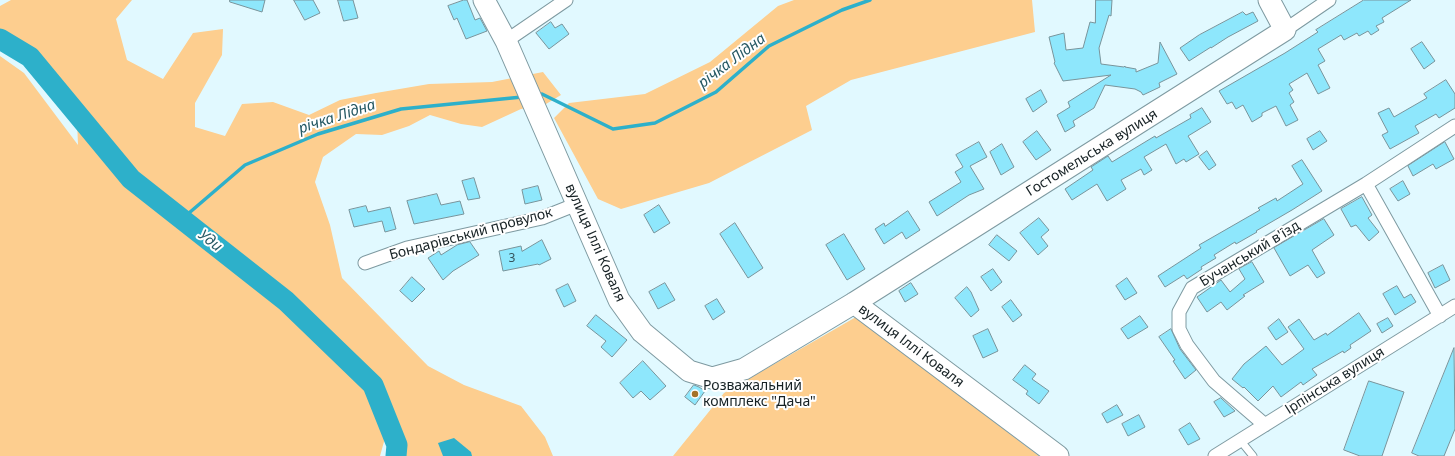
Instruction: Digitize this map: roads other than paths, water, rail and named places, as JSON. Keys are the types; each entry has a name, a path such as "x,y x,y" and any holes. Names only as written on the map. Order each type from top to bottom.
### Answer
{"main road":[{"name":"вулиця Іллі Коваля","path":"484,0 506,41 619,300 642,332 689,371 712,378 744,369 854,303 1058,456"},
{"path":"1269,0 1285,30"},
{"name":"Гостомельська вулиця","path":"854,303 1285,30"}],"street":[{"path":"506,41 566,0"},
{"name":"Гостомельська вулиця","path":"1285,30 1329,0"},
{"name":"Бучанський в'їзд","path":"1265,424 1214,381 1187,345 1179,328 1179,312 1192,288 1366,184 1455,126"},
{"path":"1366,184 1440,316"},
{"name":"Бондарівський провулок","path":"365,263 407,248 542,218 577,204"},
{"name":"Ірпінська вулиця","path":"1215,456 1455,306"}],"lane":[{"path":"1240,440 1253,456"}],"water":[{"path":"454,438 471,452 472,456 443,456 438,443"}],"waterway":[{"name":"річка Лідна","path":"542,94 613,129 655,123 716,92 769,46 842,10 870,0"},
{"name":"Уди","path":"0,39 30,57 131,179 286,301 373,385 397,445 396,456"},
{"name":"річка Лідна","path":"182,219 245,165 318,134 401,109 522,97"}],"place":[{"name":"Розважальний комплекс \"Дача\"","path":"695,394"}]}
